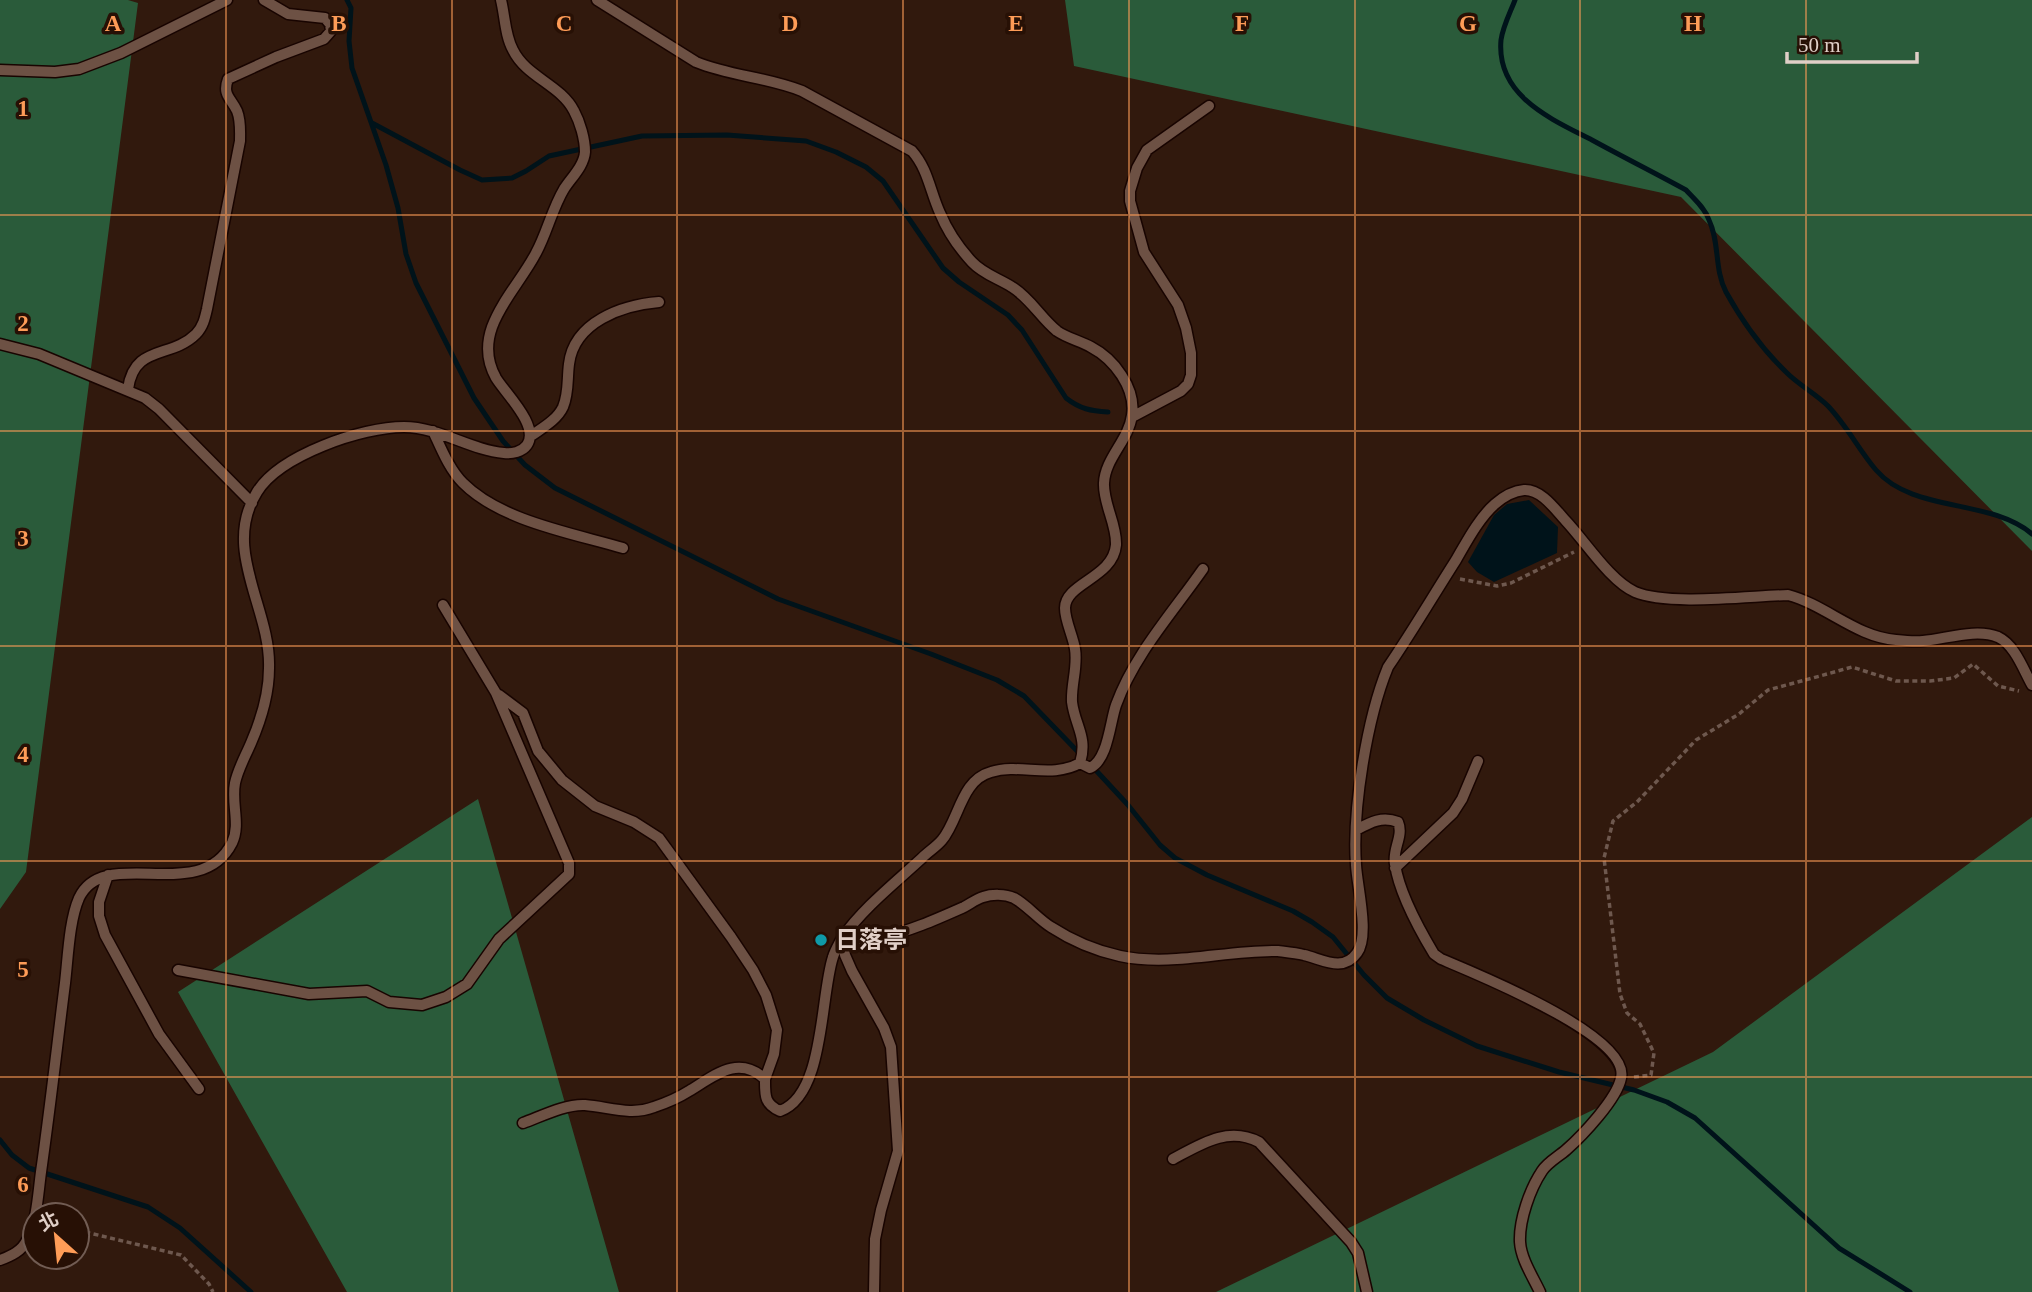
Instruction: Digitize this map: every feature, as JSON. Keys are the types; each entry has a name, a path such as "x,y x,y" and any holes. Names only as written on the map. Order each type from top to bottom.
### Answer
{"lane":[{"path":"0,71 55,72 79,69 131,48 227,0"},
{"path":"128,389 130,376 136,365 145,358 195,335 205,318 240,141 240,124 236,110 226,96 228,79 324,39 331,31 325,18 288,14 264,0"},
{"path":"501,0 514,53 570,104 581,130 585,151 584,160 559,199 538,251 500,309 489,336 490,362 495,377 526,421 531,436"},
{"path":"597,0 696,62 713,69 782,83 802,91 912,151 921,162 940,214 973,263 1012,287 1056,330 1108,358 1128,388 1132,417 1107,467 1104,484 1116,545 1112,559 1102,571 1068,597 1065,607 1075,649 1072,702 1083,738 1084,750 1080,763"},
{"path":"1132,417 1181,391 1191,375 1191,353 1182,317 1166,283 1144,252 1130,201 1130,191 1137,168 1147,150 1209,106"},
{"path":"0,1260 22,1248 29,1238 34,1220 50,1113 71,932 79,898 89,885 108,876 179,875 195,872 220,859 231,845 236,830 234,785 259,720 269,670 268,643 243,550 243,532 257,493 269,477 288,461 316,449 385,429 406,426 433,431 506,454 520,451 527,446 531,436 562,409 568,391 569,363 575,343 588,328 615,312 644,303 659,302"},
{"path":"0,344 39,354 145,397 252,503"},
{"path":"433,431 461,482 481,498 517,516 623,548"},
{"path":"842,938 879,938 912,928 982,897 996,895 1013,898 1053,928 1082,943 1120,956 1160,958 1279,951 1303,954 1337,964 1346,963 1357,954 1362,937 1356,863 1357,812 1380,686 1388,667 1493,505 1513,492 1526,490 1536,493 1548,502 1613,577 1633,591 1653,597 1788,596 1801,599 1869,634 1893,640 1923,641 1975,634 1997,636 2008,644 2032,685"},
{"path":"496,693 523,713 538,751 562,780 595,806 634,822 659,838 731,937 766,995 777,1030 774,1054 765,1079 765,1098 771,1107 780,1111 790,1107 802,1093 819,1040 833,956 852,923 941,841 970,787 982,776 991,771 1059,771 1080,763 1090,768 1100,760 1123,688 1134,667 1203,569"},
{"path":"178,970 309,994 367,991 389,1002 422,1005 446,997 467,984 499,939 569,874 569,863 496,693 443,605"},
{"path":"1395,868 1453,813 1478,761"},
{"path":"1356,830 1387,818 1398,822 1401,830 1394,853 1395,868 1401,887 1434,954 1590,1033 1608,1047 1619,1061 1622,1079 1598,1114 1567,1150 1542,1171 1532,1191 1523,1220 1520,1243 1524,1259 1540,1292"},
{"path":"108,876 99,902 99,916 106,935 159,1034 199,1089"},
{"path":"842,938 852,971 891,1046 898,1151 875,1240 874,1292"},
{"path":"523,1123 573,1106 585,1105 627,1111 649,1109 668,1102 720,1071 730,1069 747,1068 756,1071 765,1079"},
{"path":"1173,1159 1219,1137 1235,1134 1248,1136 1259,1142 1351,1242 1357,1253 1367,1292"}],"path":[{"path":"1446,575 1497,586 1511,583 1588,546"},
{"path":"1622,1079 1651,1075 1654,1053 1640,1024 1627,1013 1620,994 1604,858 1613,821 1637,802 1696,740 1739,715 1768,690 1852,667 1896,681 1930,681 1954,678 1973,664 1998,686 2021,691"},
{"path":"91,1233 181,1255 209,1284 213,1292"}],"green space":[{"path":"0,0 128,0 138,3 26,872 0,909"},
{"path":"1065,0 2032,0 2032,551 1681,197 1074,66"},
{"path":"478,799 619,1292 347,1292 178,992"},
{"path":"2032,817 2032,1292 1216,1292 1713,1052"}],"shaded area":[{"path":"1529,500 1558,527 1557,553 1494,582 1477,572 1468,562 1494,515 1507,504"}],"waterway":[{"path":"347,0 351,8 349,41 352,68 386,165 398,208 406,254 416,283 474,398 503,441 525,465 555,488 778,599 997,680 1024,696 1082,756"},
{"path":"1515,0 1501,40 1502,60 1507,76 1517,91 1544,114 1686,190 1707,216 1715,238 1722,283 1746,324 1787,373 1828,406 1876,470 1892,484 1910,493 1995,515 2032,534"},
{"path":"372,123 482,180 512,178 549,156 642,136 727,135 806,141 836,152 866,167 883,181 943,268 1008,315 1022,330 1066,398 1086,409 1108,412"},
{"path":"1091,765 1160,845 1175,858 1312,922 1333,937 1387,998 1477,1046 1559,1072 1634,1090 1667,1102 1695,1118 1839,1248 1910,1292"},
{"path":"0,1140 12,1155 29,1168 148,1207 180,1228 251,1292"}],"place":[{"name":"日落亭","path":"821,940"}]}
